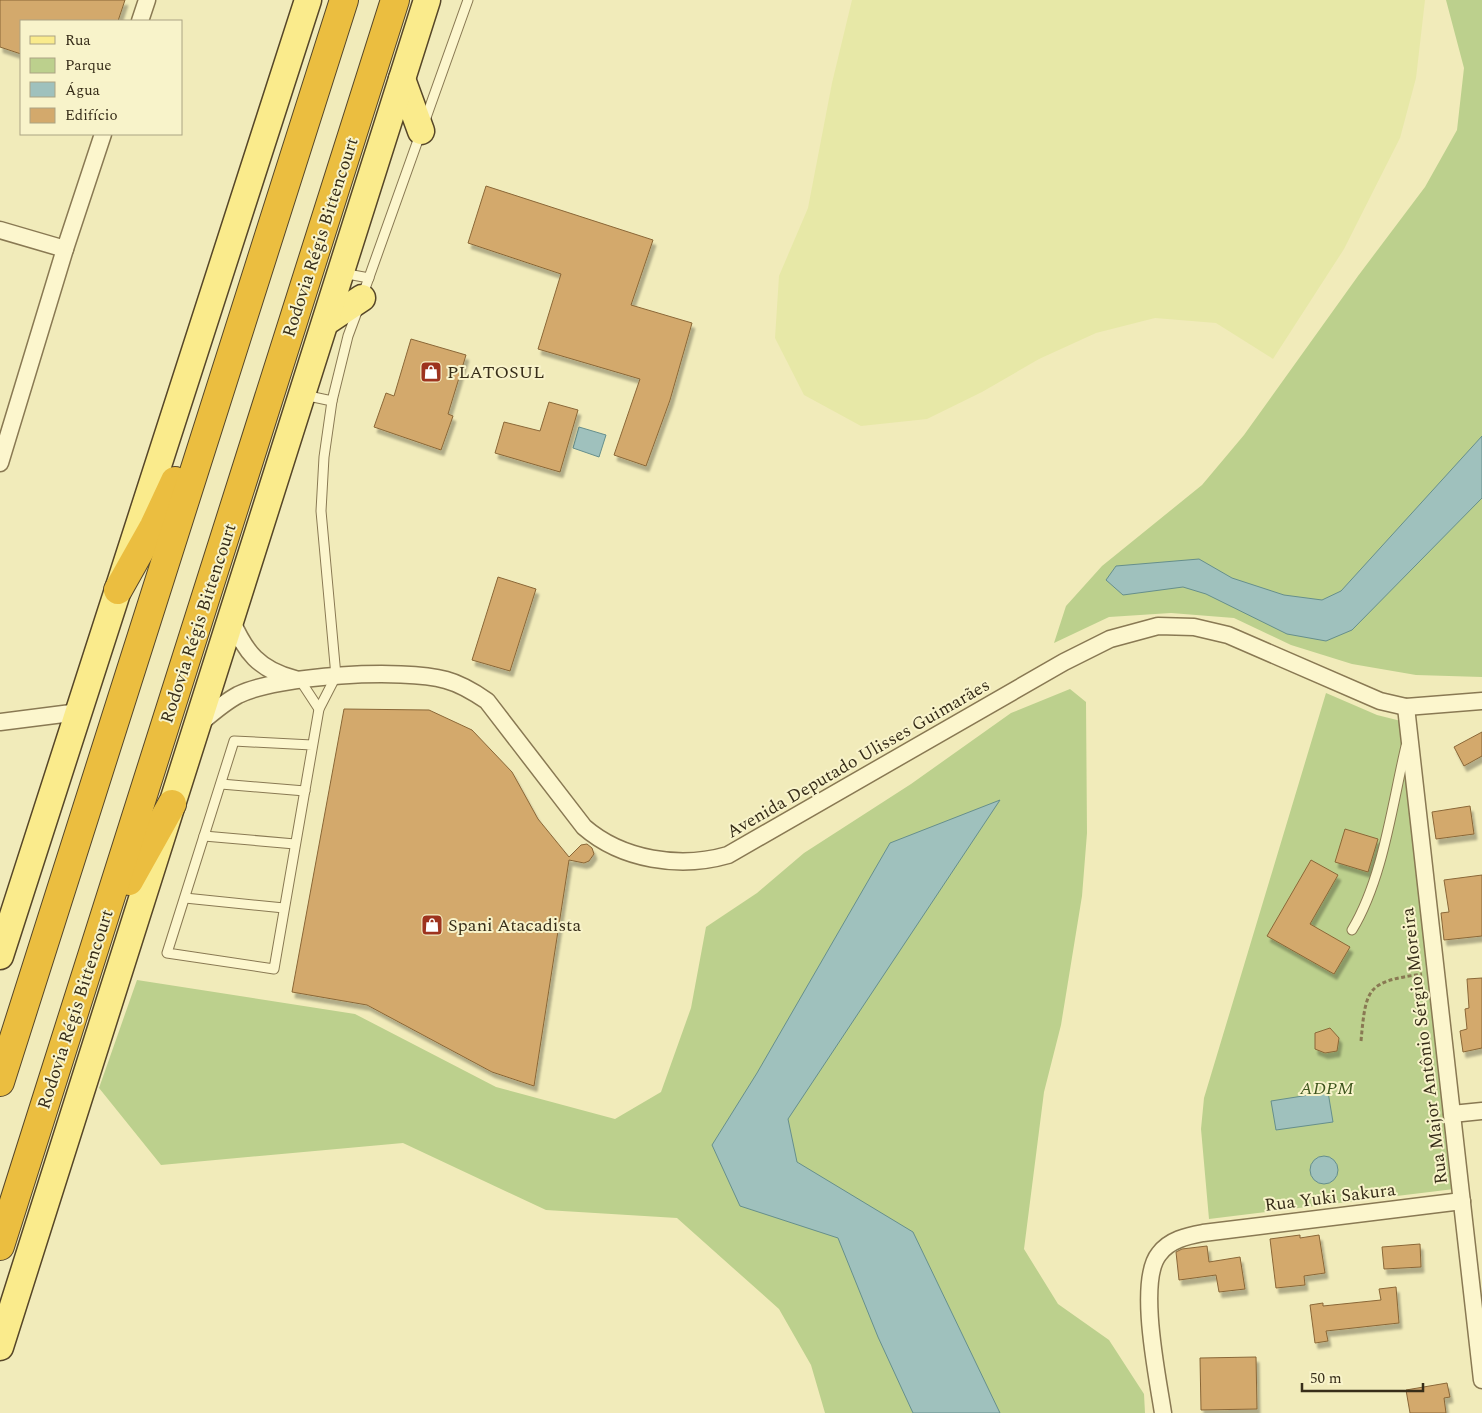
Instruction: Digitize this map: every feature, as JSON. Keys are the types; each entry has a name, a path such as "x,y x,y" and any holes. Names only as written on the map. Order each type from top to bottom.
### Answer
{"highway":[{"path":"0,1082 344,0"},
{"name":"Rodovia Régis Bittencourt","path":"0,1246 395,0"},
{"path":"118,590 154,526 233,346"},
{"path":"85,978 133,874 172,804"}],"main road":[{"path":"0,956 308,0"},
{"path":"0,1347 428,0"},
{"path":"402,79 422,131"},
{"path":"326,322 365,288"}],"street":[{"path":"140,20 147,0"},
{"path":"0,462 65,249 103,135"},
{"path":"0,230 65,249"},
{"name":"Avenida Deputado Ulisses Guimarães","path":"231,619 240,640 250,654 266,668 279,675 300,680"},
{"name":"Avenida Deputado Ulisses Guimarães","path":"197,726 238,695 265,686 336,676 418,675 446,680 468,688 487,701 584,827 595,837 611,846 630,853 689,862 706,861 728,855 1064,662 1110,640 1158,626 1194,627 1228,635 1372,698 1406,707 1482,701"},
{"name":"Rua Major Antônio Sérgio Moreira","path":"1406,707 1482,1380"},
{"path":"0,722 79,712"},
{"path":"1452,1114 1482,1111"},
{"name":"Rua Yuki Sakura","path":"1163,1413 1150,1322 1150,1285 1153,1262 1167,1246 1182,1238 1203,1233 1462,1201"}],"lane":[{"path":"312,745 234,741 167,953 274,969 319,709 336,676 321,511 324,457 332,401 348,336 468,0"},
{"path":"341,273 365,288"},
{"path":"304,395 332,401"},
{"path":"300,680 319,709"},
{"path":"1352,930 1362,914 1374,882 1409,734"},
{"path":"221,784 304,791"},
{"path":"204,836 296,844"},
{"path":"185,898 284,908"}],"path":[{"path":"1361,1041 1367,998 1373,990 1382,982 1393,978 1435,972"}],"green space":[{"path":"852,0 1425,0 1416,78 1400,138 1344,249 1273,359 1216,323 1155,318 1096,333 1039,359 982,392 927,419 861,426 804,395 775,338 779,276 808,208 832,83"},
{"path":"1446,0 1482,0 1482,677 1416,675 1352,664 1291,645 1234,618 1171,613 1109,617 1054,643 1066,606 1102,566 1202,485 1244,435 1358,276 1425,187 1457,130 1464,68"},
{"path":"1070,689 1086,702 1087,833 1082,896 1061,1025 1044,1092 1024,1249 1058,1304 1109,1340 1144,1394 1145,1413 825,1413 811,1365 779,1309 677,1218 546,1210 403,1143 161,1165 99,1088 137,980 355,1014 496,1087 615,1119 661,1092 691,1008 706,927 757,893 804,853 911,784 1011,713"},
{"name":"ADPM","path":"1326,693 1377,715 1401,721 1454,1189 1209,1219 1201,1129 1204,1098"}],"water":[{"path":"579,427 606,435 599,457 573,448"},
{"path":"1482,436 1482,498 1352,630 1326,641 1287,634 1206,594 1183,587 1123,595 1106,580 1116,566 1199,559 1232,578 1284,595 1322,600 1341,591"},
{"path":"1000,800 788,1119 797,1162 913,1232 1000,1413 913,1413 878,1337 838,1238 740,1206 712,1145 757,1073 890,843"},
{"path":"1328,1092 1333,1122 1276,1130 1271,1101"},
{"path":"1324,1156 1334,1160 1338,1170 1334,1180 1324,1184 1314,1180 1310,1170 1314,1160"}],"building":[{"path":"0,0 125,0 118,20 20,20 20,54 0,47"},
{"path":"486,186 653,240 631,305 692,323 670,400 646,466 614,455 640,379 538,349 561,274 468,243"},
{"path":"411,339 466,355 448,414 453,416 441,450 374,427 386,393 394,396"},
{"path":"549,402 578,410 560,472 495,453 504,422 540,431"},
{"path":"498,577 536,589 510,671 472,660"},
{"name":"Spani Atacadista","path":"344,709 429,710 472,730 512,772 538,819 569,857 581,845 587,844 592,848 594,854 589,861 584,863 569,860 534,1086 492,1072 367,1005 292,992"},
{"path":"1482,732 1482,756 1464,766 1454,747"},
{"path":"1470,806 1474,834 1436,839 1432,812"},
{"path":"1345,829 1378,839 1368,872 1335,862"},
{"path":"1311,860 1338,875 1310,924 1350,947 1334,974 1267,936"},
{"path":"1482,875 1482,936 1444,940 1441,913 1449,912 1444,880"},
{"path":"1482,978 1482,1048 1463,1052 1460,1031 1467,1029 1465,1009 1469,1008 1467,979"},
{"path":"1330,1028 1339,1038 1337,1051 1325,1053 1315,1049 1315,1033"},
{"path":"1300,1235 1300,1238 1319,1235 1325,1273 1304,1276 1305,1285 1276,1288 1270,1239"},
{"path":"1420,1244 1421,1267 1384,1269 1382,1247"},
{"path":"1207,1246 1209,1262 1240,1257 1245,1289 1219,1292 1216,1275 1179,1280 1176,1252 1182,1249"},
{"path":"1396,1287 1399,1323 1326,1331 1328,1341 1315,1343 1310,1305 1323,1303 1323,1306 1381,1300 1379,1289"},
{"path":"1256,1357 1257,1409 1201,1410 1200,1358"},
{"path":"1447,1383 1450,1397 1444,1398 1446,1413 1410,1413 1406,1390"}],"place":[{"name":"PLATOSUL","path":"431,372"},
{"name":"Spani Atacadista","path":"432,925"}]}
